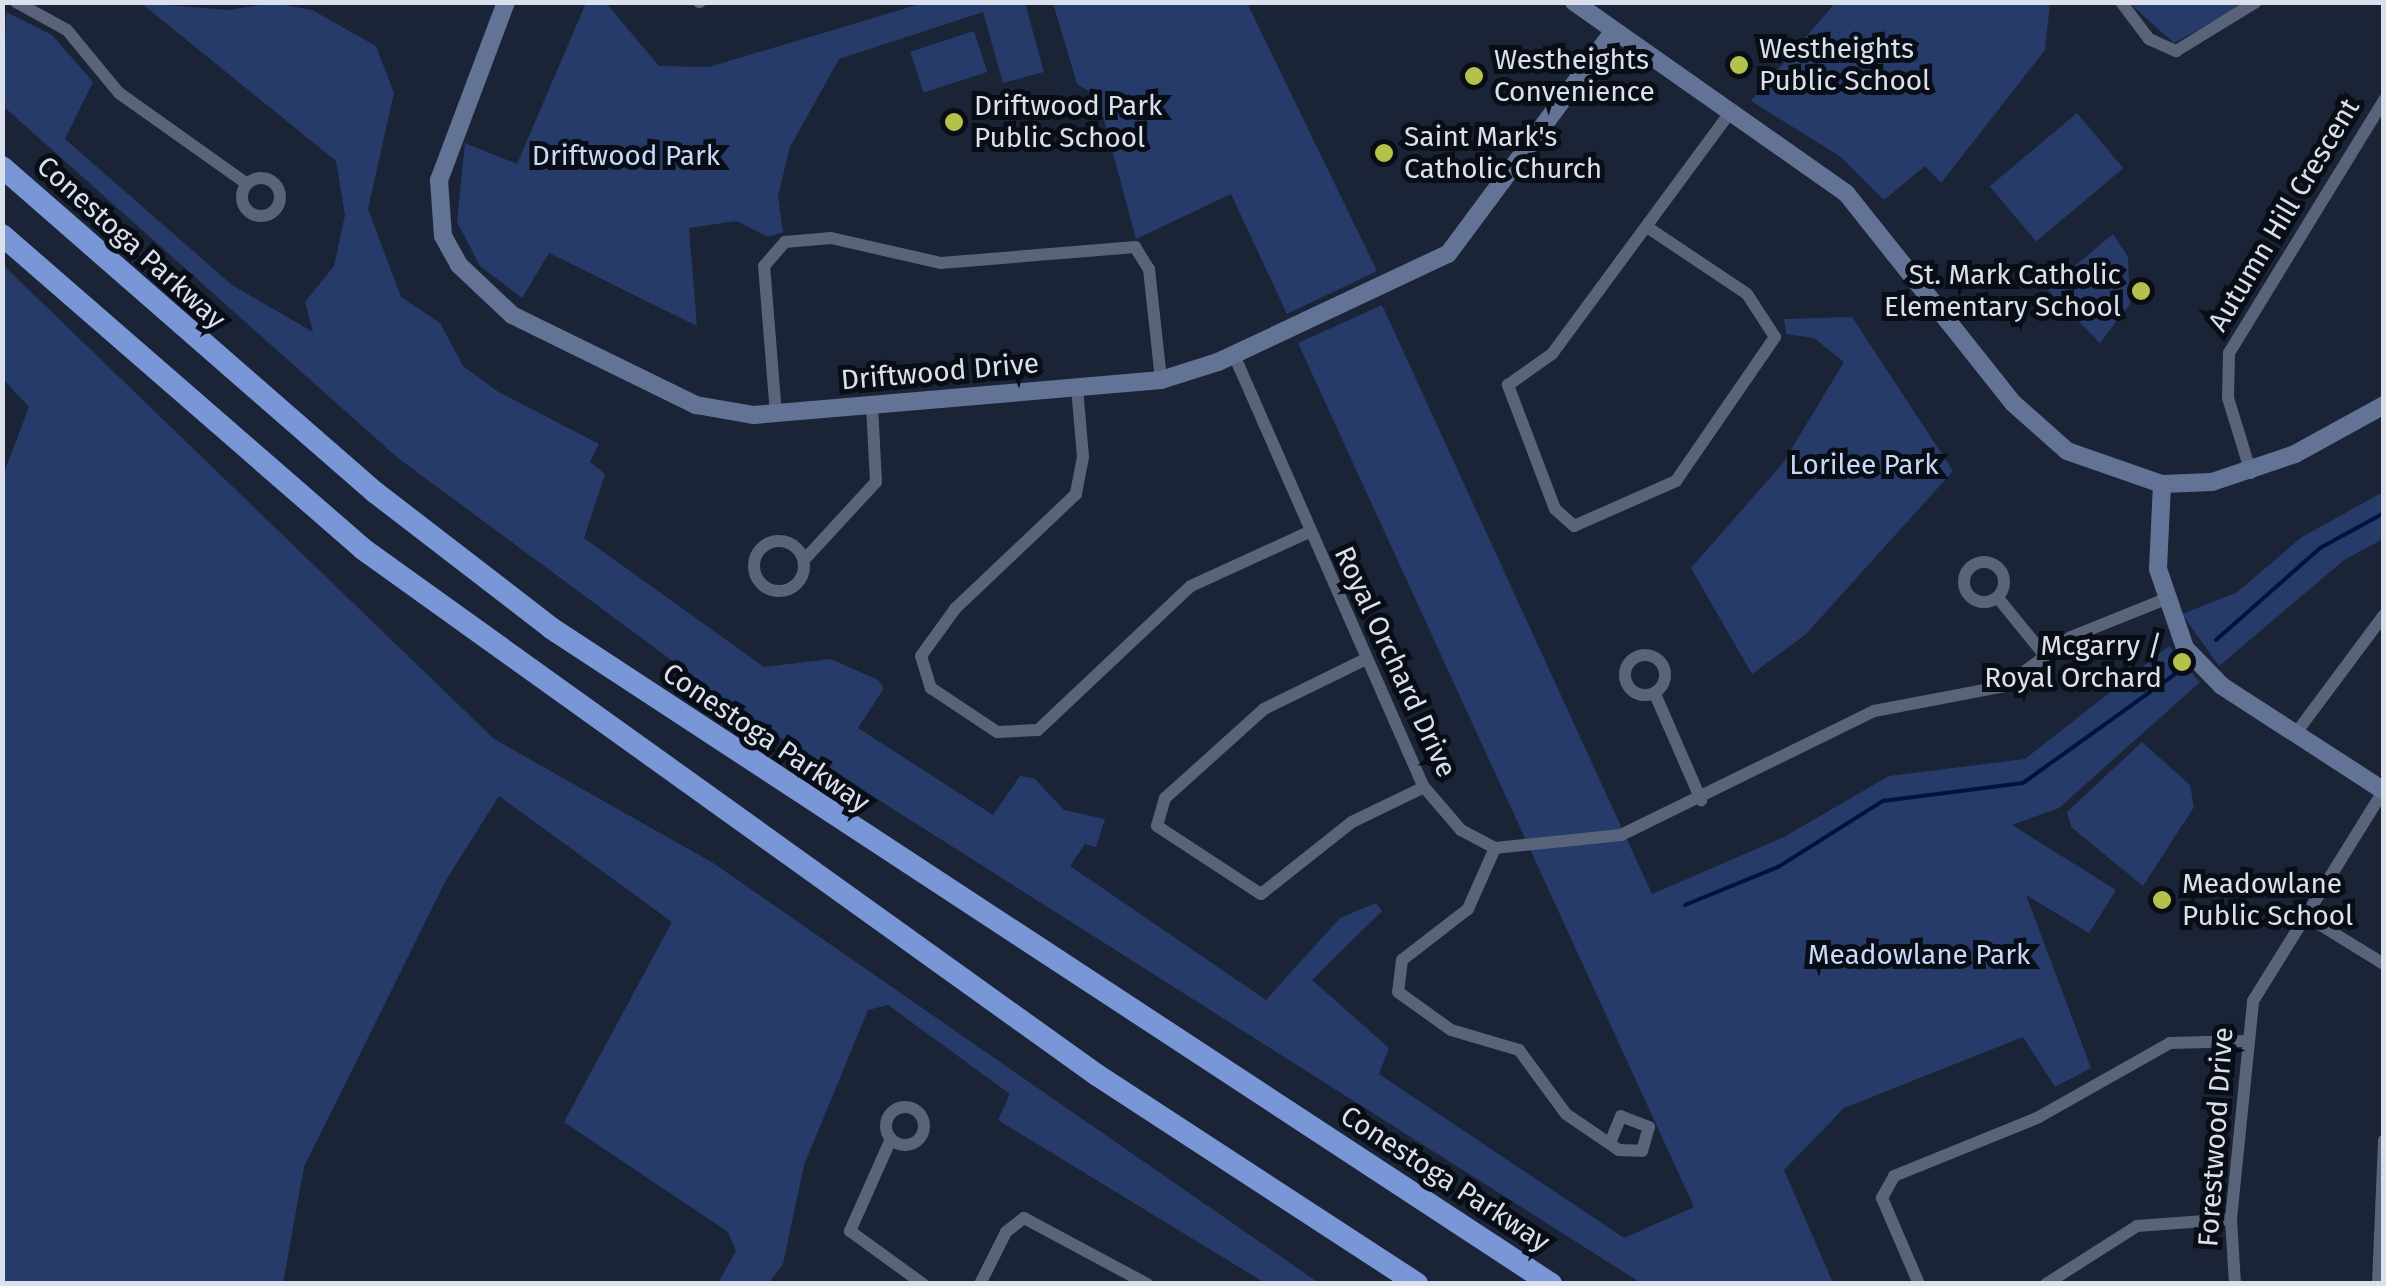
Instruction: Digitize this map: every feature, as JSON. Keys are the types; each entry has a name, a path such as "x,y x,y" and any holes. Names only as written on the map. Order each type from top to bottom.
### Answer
{"highway":[{"name":"Conestoga Parkway","path":"2,167 286,417 550,628 1551,1284"},
{"path":"2,235 162,382 426,595 1097,1075 1417,1284"}],"street":[{"path":"16,2 66,30 119,93 247,184"},
{"name":"Driftwood Drive","path":"506,2 438,180 444,236 458,265 512,315 666,392 714,410 776,414 1161,380 1234,355 1448,254 1610,36"},
{"path":"1574,2 1610,36 1846,193 2035,428 2100,466 2162,484 2251,473 2384,405"},
{"path":"2122,2 2149,38 2176,50 2256,2"},
{"name":"Autumn Hill Crescent","path":"2251,473 2228,398 2229,353 2384,100"},
{"path":"1648,227 1747,294 1774,337 1676,481 1574,526 1555,508 1506,392 1552,354 1730,113"},
{"path":"776,414 764,266 784,242 831,238 941,263 1135,247 1150,269 1161,380"},
{"name":"Royal Orchard Drive","path":"1234,355 1307,533 1424,788 1461,830 1495,848"},
{"path":"1077,388 1083,457 1076,494 954,610 920,656 931,688 998,732 1038,730 1191,586 1307,533"},
{"path":"804,560 773,542 752,566 784,591 804,579 804,560 876,482 872,406"},
{"path":"2162,484 2163,600 2206,672 2383,791"},
{"path":"1998,598 2046,658"},
{"path":"1611,1141 1566,1114 1519,1050 1451,1030 1398,992 1402,960 1468,909 1495,848 1621,835 1701,800 1874,711 1986,694 2088,628 2163,600"},
{"path":"2296,734 2384,615"},
{"path":"1366,660 1264,708 1165,798 1157,826 1261,894 1352,822 1424,788"},
{"path":"1655,694 1701,800"},
{"name":"Forestwood Drive","path":"2235,1284 2231,1220 2244,1041 2260,984 2301,914 2383,791"},
{"path":"2301,914 2384,964"},
{"path":"1919,1284 1882,1198 1894,1176 2037,1118 2170,1043 2244,1041"},
{"path":"891,1139 850,1232 923,1284"},
{"path":"2378,1284 2384,1140"},
{"path":"980,1284 1006,1232 1024,1218 1146,1284"},
{"path":"2046,1284 2137,1226 2231,1220"}],"green space":[{"path":"1836,2 2050,3 2045,50 1941,183 1925,166 1884,200 1841,157 1751,101"},
{"name":"Meadowlane Park","path":"141,3 228,10 274,3 312,10 376,46 394,93 368,209 401,297 440,323 463,366 497,391 599,444 590,462 605,474 584,538 764,667 831,659 878,680 884,688 858,728 993,815 1020,776 1034,778 1064,810 1105,819 1096,847 1085,844 1070,866 1266,1000 1340,918 1376,903 1382,911 1312,980 1389,1048 1379,1074 1624,1238 1694,1207 1298,343 1382,305 1652,894 1784,837 1889,776 2025,759 2169,646 2200,682 2059,808 2012,825 2116,890 2089,933 2026,895 2091,1068 2055,1087 2023,1037 1844,1108 1784,1170 1833,1283 1641,1283 781,738 752,733 678,665 398,458 3,106 6,12 52,35 93,82 65,139 232,285 313,332 305,302 334,266 345,215 336,161"},
{"name":"Driftwood Park","path":"586,3 606,3 659,66 709,67 923,3 1025,3 1044,72 1003,83 983,12 839,59 790,147 778,196 783,232 768,237 737,221 689,228 697,326 549,253 522,298 480,266 457,222 465,143 517,164"},
{"path":"1053,3 1247,3 1377,271 1287,314 1231,194 1136,239 1098,97 1077,84"},
{"path":"2129,3 2247,3 2174,43"},
{"path":"974,31 987,72 924,93 910,52"},
{"path":"2077,113 2123,168 2036,241 1990,186"},
{"path":"2113,234 2128,257 2130,304 2100,343 2047,289"},
{"path":"3,265 494,739 713,863 1319,1283 1265,1283 998,1120 1010,1094 888,1005 868,1010 804,1165 783,1264 769,1283 718,1283 736,1251 728,1232 564,1122 672,922 499,796 446,880 304,1167 283,1283 3,1283 2,478 29,407 3,379"},
{"name":"Lorilee Park","path":"1852,317 1953,471 1806,634 1752,674 1691,568 1783,463 1844,362 1814,338 1786,334 1784,319"},
{"path":"2383,492 2383,539 2344,560 2219,666 2182,614 2236,593 2302,537"},
{"path":"2142,742 2190,785 2194,807 2143,886 2071,827 2067,812"}],"waterway":[{"path":"2216,640 2320,548 2384,513"},
{"path":"1685,905 1778,867 1883,801 2023,783 2174,675"}],"place":[{"name":"Westheights Public School","path":"1739,65"},
{"name":"Westheights Convenience","path":"1474,76"},
{"name":"Driftwood Park Public School","path":"954,122"},
{"name":"Saint Mark's Catholic Church","path":"1384,153"},
{"name":"St. Mark Catholic Elementary School","path":"2141,291"},
{"name":"Mcgarry / Royal Orchard","path":"2182,662"},
{"name":"Meadowlane Public School","path":"2162,900"}]}
